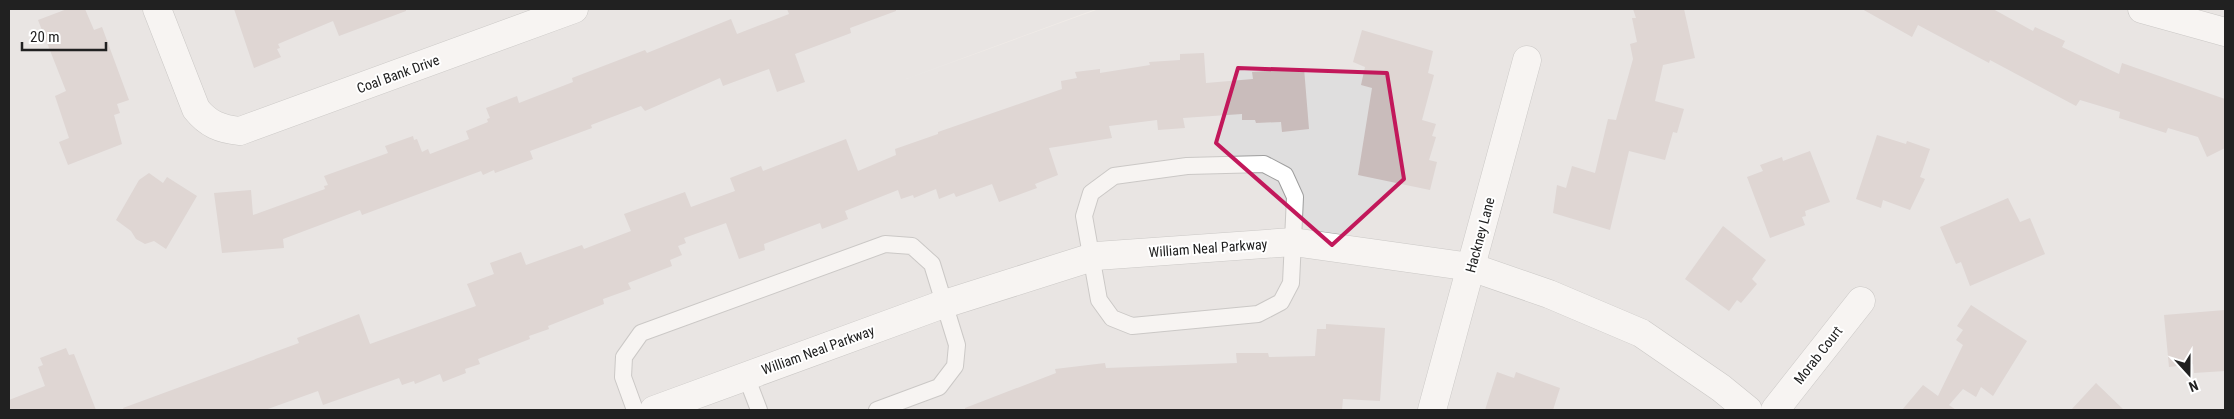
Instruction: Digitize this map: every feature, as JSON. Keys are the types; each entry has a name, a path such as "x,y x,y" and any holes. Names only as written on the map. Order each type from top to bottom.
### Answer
{"street":[{"name":"Coal Bank Drive","path":"157,9 196,109 204,119 221,129 240,131 574,9"},
{"path":"2142,9 2225,32"},
{"name":"Hackney Lane","path":"1432,410 1527,60"},
{"name":"William Neal Parkway","path":"654,410 944,304 1091,258 1293,242 1471,267 1548,294 1641,333 1721,388 1748,410"},
{"name":"Morab Court","path":"1776,410 1861,301"}],"lane":[{"path":"1264,164 1285,175 1295,197 1293,242 1291,283 1281,302 1258,314 1132,326 1112,318 1099,300 1084,216 1091,193 1114,176 1187,166 1264,164"},
{"path":"635,410 623,377 624,357 641,333 886,244 912,246 932,264 957,345 955,366 939,387 877,410"},
{"path":"746,376 759,410"}],"highlighted area":[{"path":"1238,68 1387,73 1404,179 1332,245 1216,143"}],"shaded area":[{"path":"9,9 1096,9 906,79 1099,9 2225,9 2225,410 9,410"}],"building":[{"path":"67,9 85,9 94,30 102,27 129,100 117,104 120,113 114,115 122,144 68,165 59,142 69,138 55,96 66,91 38,20"},
{"path":"234,9 406,9 406,11 339,36 333,21 278,44 280,48 277,49 281,57 254,68"},
{"path":"787,9 896,9 896,11 850,28 851,33 795,54 805,82 777,92 769,69 723,86 720,78 645,111 641,106 591,125 592,128 530,151 533,159 495,173 494,170 483,175 481,171 362,215 360,210 283,239 284,248 222,253 214,193 251,190 253,215 325,189 324,186 328,185 324,176 388,153 385,146 413,136 414,140 417,139 422,152 428,149 430,154 469,139 466,131 488,122 487,119 490,118 486,108 517,96 519,103 573,82 572,78 645,50 647,53 731,19 737,34 789,14"},
{"path":"1633,9 1684,9 1695,58 1663,65 1655,101 1684,109 1677,133 1673,132 1665,160 1629,151 1610,230 1553,213 1557,185 1566,188 1572,166 1595,173 1608,119 1616,120 1633,59 1630,44 1637,42 1632,18 1636,18"},
{"path":"1862,9 1993,9 2033,31 2035,27 2065,41 2062,47 2119,74 2122,63 2225,99 2225,148 2207,157 2198,137 2168,128 2166,133 2119,118 2120,112 2080,100 2076,106 1990,60 1989,63 1918,25 1912,37"},
{"path":"1362,30 1433,51 1428,73 1434,75 1422,120 1436,124 1432,136 1436,137 1429,160 1437,162 1430,190 1358,175 1372,88 1361,85 1365,67 1353,62"},
{"path":"1204,53 1206,83 1253,79 1252,72 1304,68 1309,129 1282,132 1281,122 1256,123 1255,120 1242,120 1242,114 1183,118 1185,128 1158,130 1157,120 1109,126 1112,138 1049,148 1058,175 1035,184 1037,188 999,202 992,184 956,197 954,193 939,199 936,189 914,198 913,195 901,199 898,190 845,211 848,219 822,229 820,223 764,244 765,250 739,259 726,223 684,238 686,243 678,246 682,255 670,260 672,266 628,283 631,289 603,299 604,304 548,326 549,329 529,336 530,339 478,359 480,364 465,369 466,373 443,382 440,374 415,384 414,381 402,385 399,378 323,405 318,391 265,410 124,410 123,408 299,343 297,338 359,314 370,344 476,306 467,284 494,274 490,263 521,252 526,265 582,245 584,249 631,231 624,214 685,192 691,207 735,191 730,178 761,166 763,171 846,139 858,171 896,155 895,149 1062,89 1061,81 1077,78 1075,72 1100,69 1100,73 1150,65 1149,62 1180,60 1180,54"},
{"path":"1877,135 1906,144 1907,141 1930,149 1920,177 1925,179 1910,210 1883,200 1881,208 1856,199"},
{"path":"1810,151 1830,202 1805,211 1806,216 1802,217 1805,225 1770,238 1747,177 1763,171 1760,165 1782,157 1783,161"},
{"path":"149,173 163,183 167,177 197,196 166,249 154,241 145,244 136,239 131,231 116,220 139,180"},
{"path":"2008,198 2020,222 2030,218 2045,254 1970,286 1961,262 1956,264 1940,227"},
{"path":"1723,226 1766,260 1752,279 1757,284 1741,303 1737,300 1729,311 1685,279"},
{"path":"1971,305 2027,341 1993,396 1981,387 1976,397 1963,389 1949,405 1956,410 1902,410 1923,385 1938,396 1963,345 1956,340 1963,330 1957,326"},
{"path":"2225,310 2225,371 2194,373 2193,364 2169,367 2164,315"},
{"path":"1326,324 1385,328 1380,401 1343,399 1342,410 965,410 965,408 1056,373 1055,369 1105,363 1106,368 1237,363 1236,353 1268,353 1269,357 1315,356 1317,329 1326,329"},
{"path":"66,348 69,355 74,354 96,410 9,410 9,400 45,386 38,367 43,365 40,358"},
{"path":"1497,372 1514,378 1516,372 1560,388 1553,410 1485,410"},
{"path":"2096,383 2124,410 2071,410"}]}
